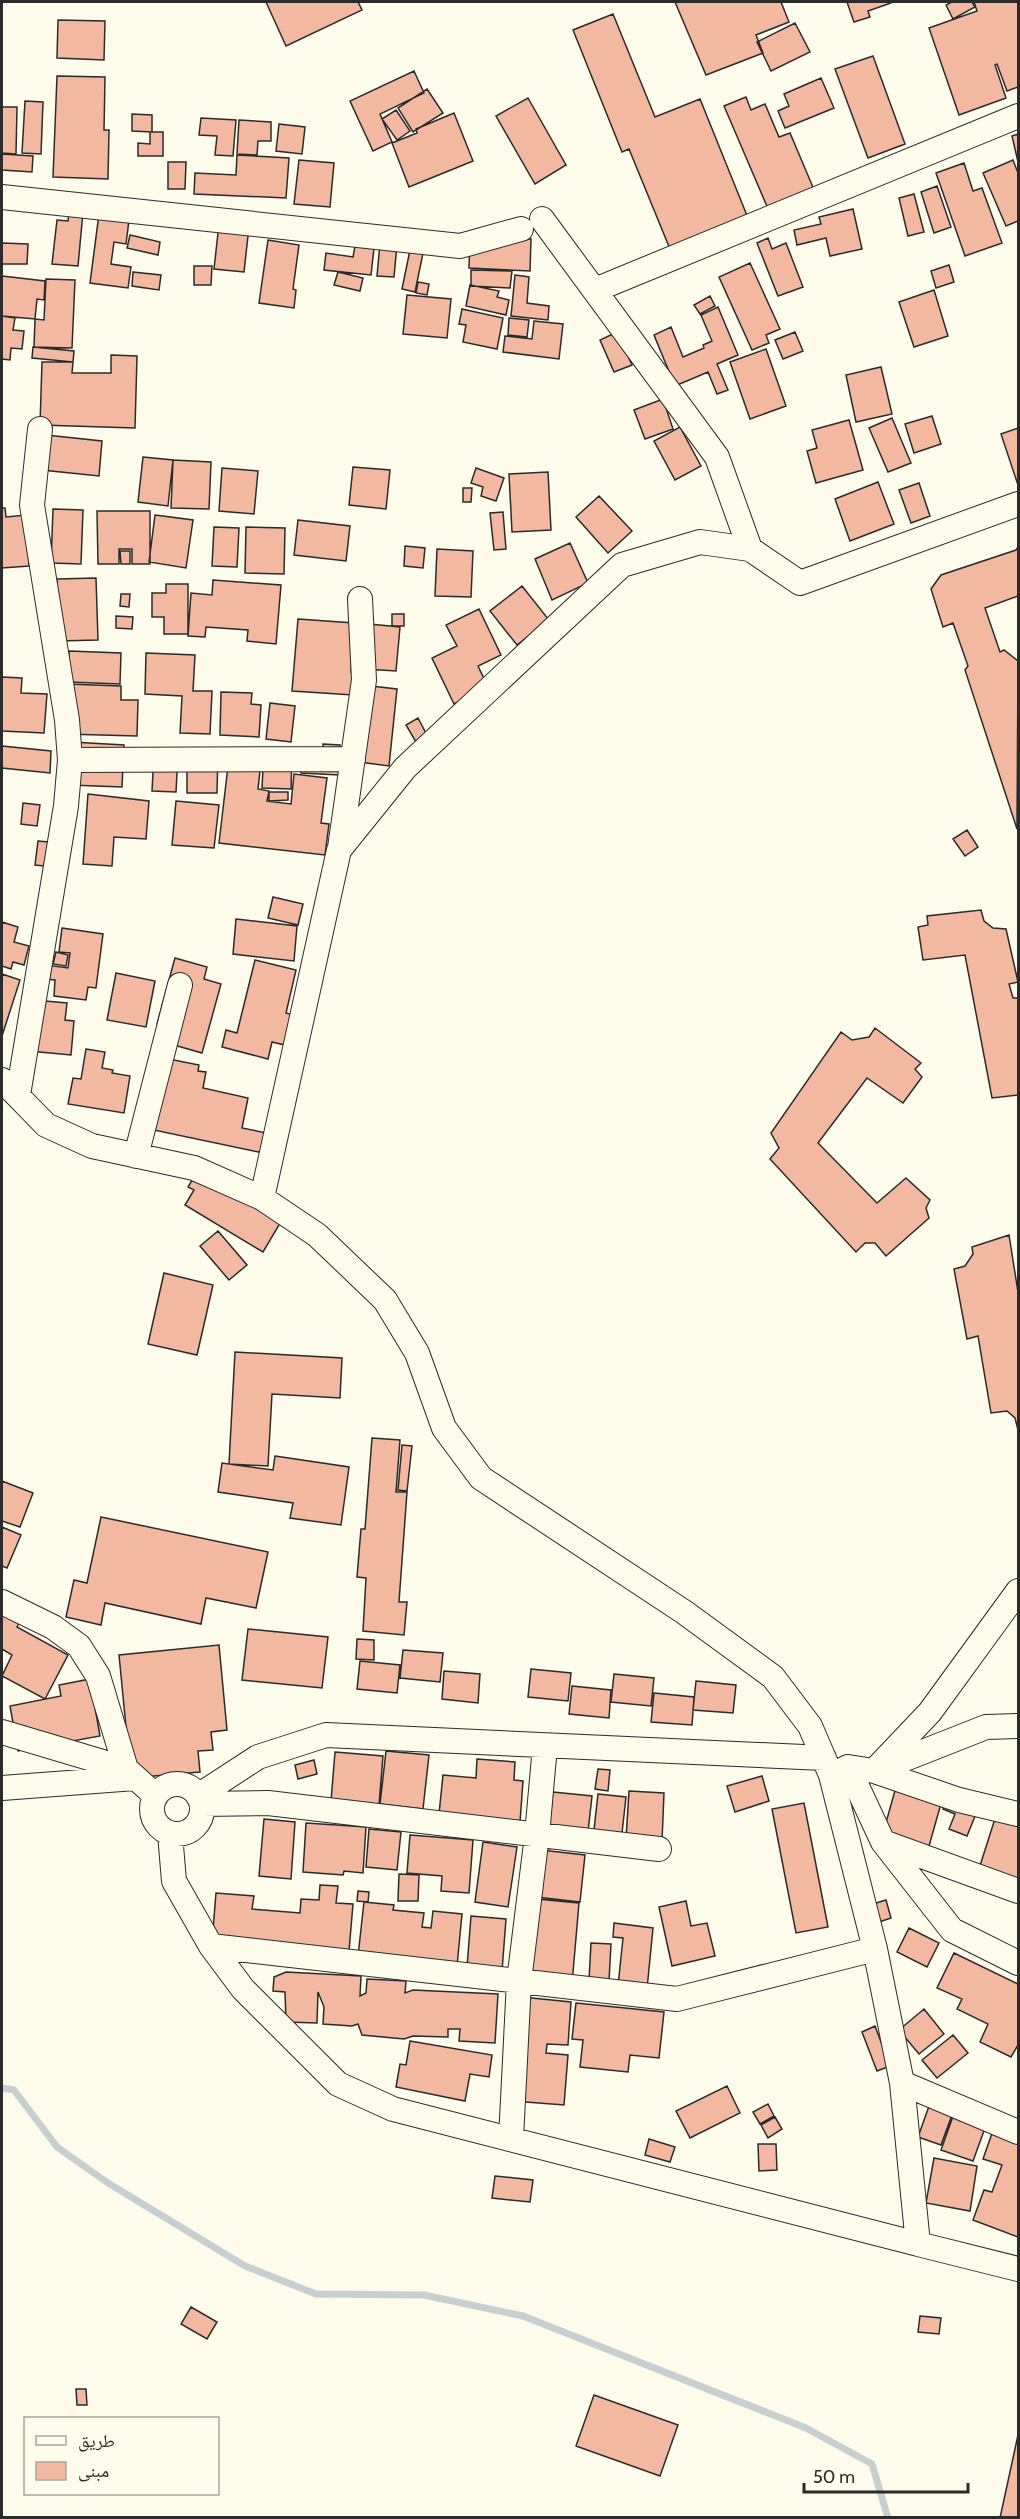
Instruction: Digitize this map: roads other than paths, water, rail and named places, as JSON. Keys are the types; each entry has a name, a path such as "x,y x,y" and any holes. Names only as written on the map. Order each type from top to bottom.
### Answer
{"street":[{"path":"595,290 1018,116"},
{"path":"2,197 460,246 531,224 595,290 717,457 750,549"},
{"path":"40,429 32,505 68,720 70,760 66,806 10,1088 46,1125 92,1146 194,1168 262,1198 317,1235 386,1300 417,1353 444,1428 481,1478 684,1612 773,1677 810,1726 883,1842 952,1930 1018,1963"},
{"path":"339,850 405,768 622,565 700,542 750,549 800,582 1018,504"},
{"path":"262,1198 339,850 364,680 360,599"},
{"path":"70,760 353,759"},
{"path":"136,1156 180,985"},
{"path":"874,1771 930,1712 1018,1591"},
{"path":"2,1602 53,1627 79,1646 98,1676 130,1773"},
{"path":"874,1771 986,1727 1018,1726"},
{"path":"2,1732 130,1773 156,1796"},
{"path":"200,1800 258,1757 326,1735 545,1746 874,1771 959,1800 1018,1814"},
{"path":"512,2139 519,1981 537,1835 545,1746"},
{"path":"834,1767 902,2083 918,2244"},
{"path":"2,1788 130,1773"},
{"path":"177,1784 193,1790 200,1800 199,1821 194,1828 179,1834 163,1830 153,1818 153,1803 156,1796 168,1786 177,1784"},
{"path":"200,1800 268,1803 659,1849"},
{"path":"170,1833 174,1881 211,1946 243,1989 338,2084 393,2109 1018,2269"},
{"path":"883,1842 1018,1891"},
{"path":"211,1946 676,1999 875,1949"},
{"path":"902,2083 1018,2132"}],"waterway":[{"path":"2,2088 14,2090 57,2147 108,2183 245,2266 316,2294 424,2295 523,2316 806,2428 872,2464 888,2518"}]}
